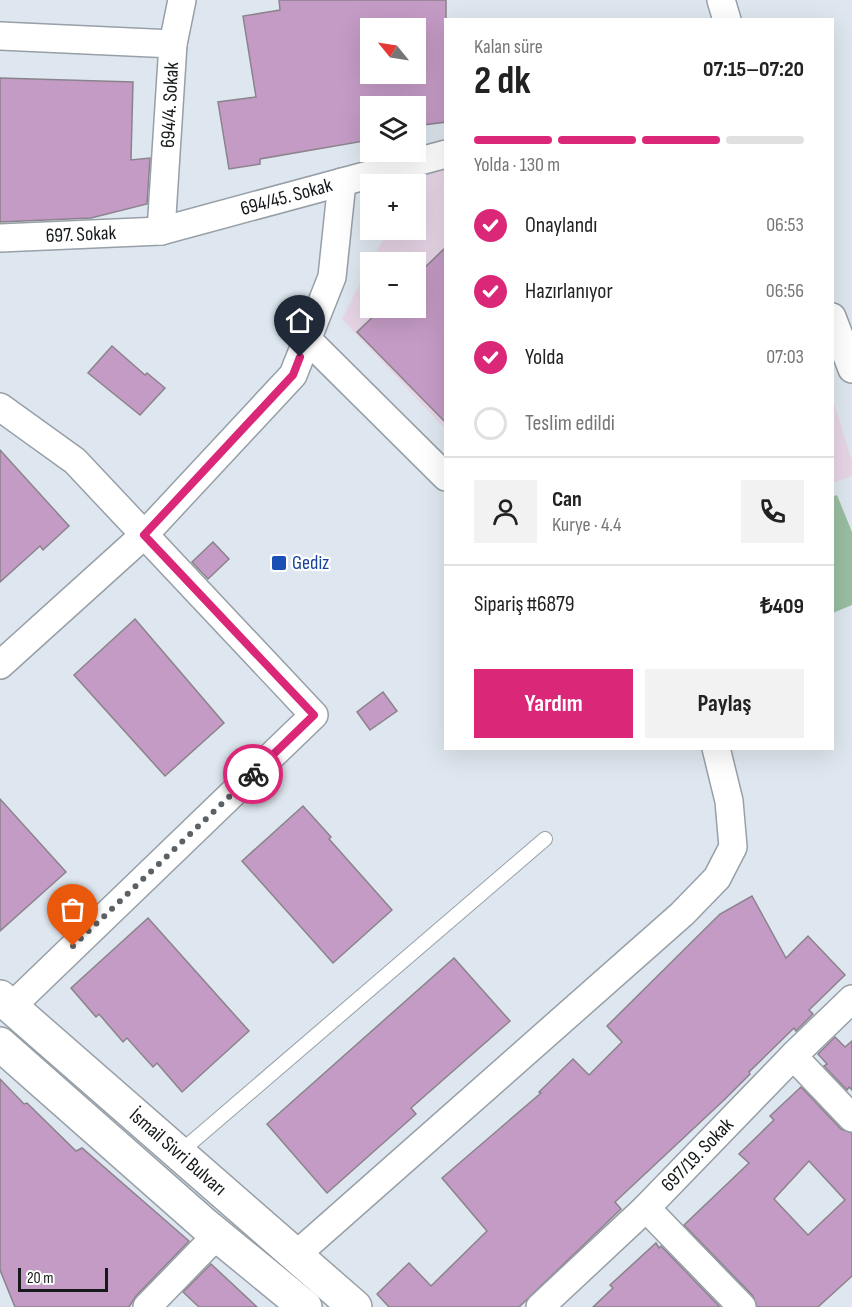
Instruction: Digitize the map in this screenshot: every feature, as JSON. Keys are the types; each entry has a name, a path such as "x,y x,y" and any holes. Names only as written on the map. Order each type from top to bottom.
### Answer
{"main road":[{"name":"İsmail Sivri Bulvarı","path":"5,1002 356,1307"},
{"name":"İsmail Sivri Bulvarı","path":"6,1057 305,1307"}],"street":[{"path":"173,44 182,0"},
{"path":"721,0 726,18"},
{"name":"694/4. Sokak","path":"0,36 173,44 161,231"},
{"name":"694/45. Sokak","path":"161,231 444,154"},
{"path":"0,664 144,535 293,375 332,277 342,182"},
{"name":"697. Sokak","path":"0,238 161,231"},
{"path":"834,321 852,369"},
{"path":"308,340 444,475"},
{"path":"0,407 75,461 314,715 5,1002"},
{"path":"296,1255 674,921 717,878 734,847 729,801 716,750"},
{"name":"697/19. Sokak","path":"540,1307 646,1208 852,999"},
{"path":"794,1056 852,1118"},
{"path":"646,1208 742,1307"},
{"path":"147,1307 217,1234"}],"lane":[{"path":"179,1153 545,839"}],"shaded area":[{"path":"444,167 444,428 342,319 360,283 360,318 426,318 426,252 376,252 383,240 426,240 426,174 417,174"},
{"path":"834,402 852,461 852,476 834,483"}],"green space":[{"path":"837,495 852,532 852,605 834,613 834,496"}],"building":[{"path":"279,0 446,0 444,122 426,125 426,96 360,96 360,142 260,159 260,164 229,169 218,102 256,97 243,16 280,10"},
{"path":"0,78 133,82 131,160 150,158 147,204 91,218 0,222"},
{"path":"444,249 444,421 357,332 372,318 426,318 426,266"},
{"path":"112,346 145,375 147,373 165,388 140,415 88,373"},
{"path":"0,450 69,526 43,550 40,546 0,582"},
{"path":"213,542 229,559 208,579 192,562"},
{"path":"135,619 224,723 165,776 74,675"},
{"path":"383,692 397,711 370,730 357,712"},
{"path":"0,799 66,872 0,931"},
{"path":"303,806 392,910 333,963 242,861"},
{"path":"752,896 786,958 808,936 845,975 809,1010 813,1014 796,1031 794,1028 724,1100 615,1202 621,1209 519,1307 389,1307 377,1294 409,1263 431,1286 487,1231 442,1178 541,1093 539,1092 573,1059 589,1075 622,1042 607,1026 720,914"},
{"path":"148,918 249,1031 182,1092 157,1063 153,1067 127,1038 123,1042 99,1014 96,1017 71,988"},
{"path":"454,958 510,1021 411,1108 416,1114 327,1193 267,1124"},
{"path":"835,1037 845,1047 852,1041 852,1090 849,1087 847,1090 824,1066 827,1064 818,1054"},
{"path":"0,1079 76,1151 82,1148 189,1241 136,1296 129,1307 15,1307 0,1270"},
{"path":"801,1087 841,1129 852,1133 852,1276 818,1307 757,1307 753,1296 684,1225 749,1163 739,1154 774,1120 770,1116","holes":["809,1161 845,1200 808,1235 774,1199"]},
{"path":"656,1243 720,1307 593,1307 613,1288 610,1285"},
{"path":"211,1264 257,1307 199,1307 183,1292"}],"way so far":[{"path":"73,946 253,774"}],"place":[{"name":"Gediz","path":"279,563"}],"route":[{"path":"253,774 314,715 144,535 293,375 300,357"}]}
